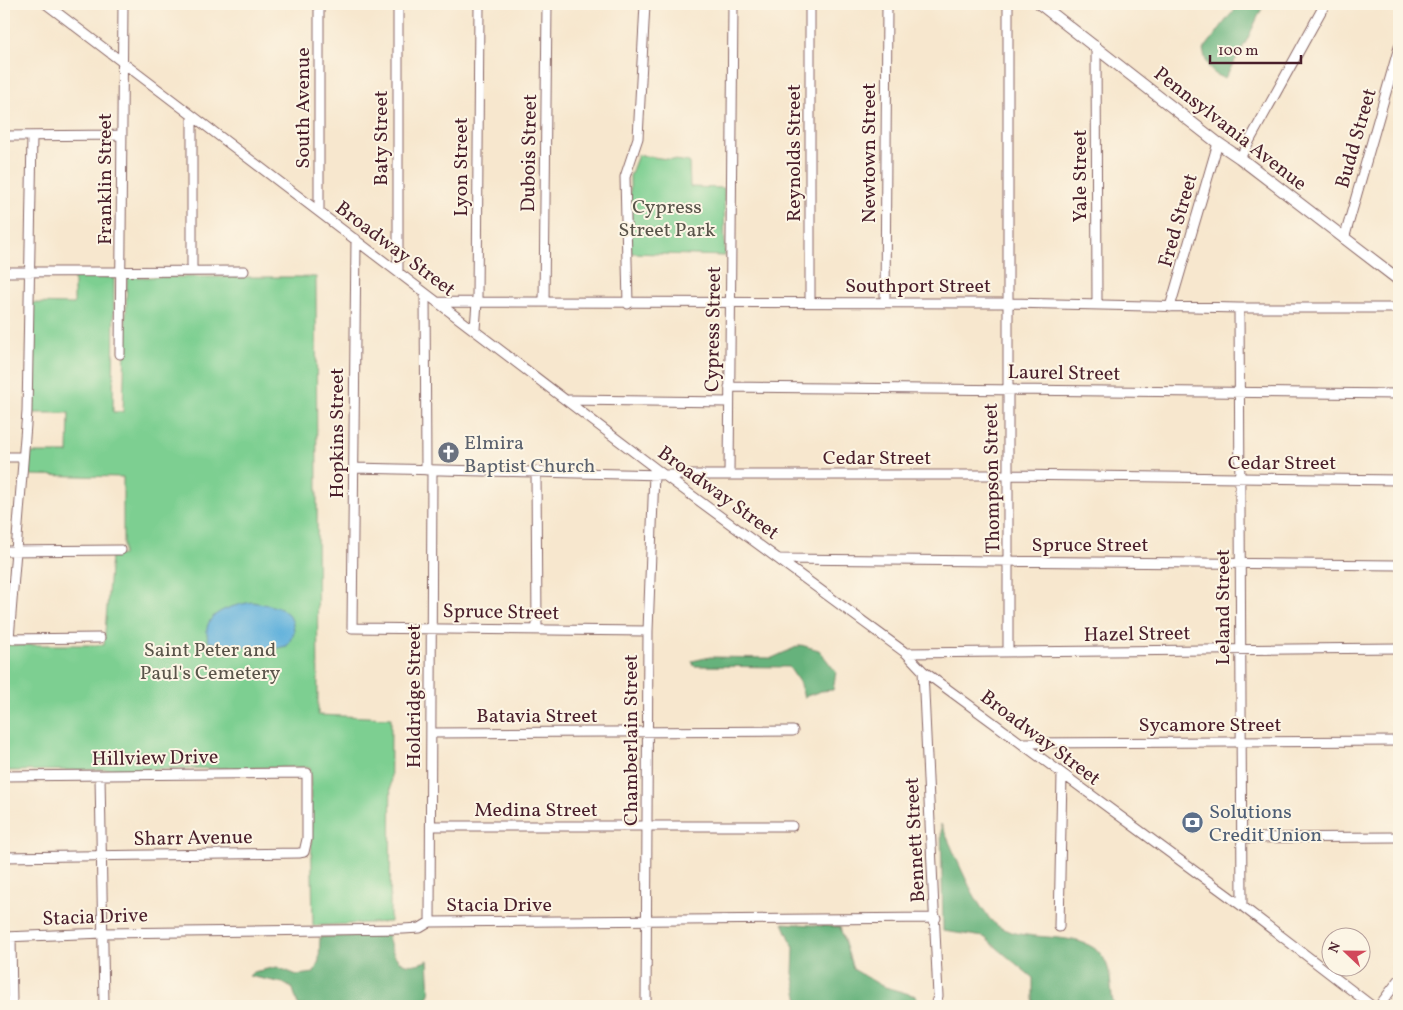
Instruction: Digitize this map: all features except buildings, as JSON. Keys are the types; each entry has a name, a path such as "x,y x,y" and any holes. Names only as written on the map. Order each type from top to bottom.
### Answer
{"main road":[{"name":"Pennsylvania Avenue","path":"1042,4 1218,143 1399,280"}],"street":[{"name":"Broadway Street","path":"46,4 425,293 569,400 664,475 906,653 923,671 1242,906 1372,1006"},
{"name":"Franklin Street","path":"120,354 123,4"},
{"name":"South Avenue","path":"319,4 319,212"},
{"name":"Baty Street","path":"398,4 398,272"},
{"name":"Lyon Street","path":"475,330 477,302 479,4"},
{"name":"Dubois Street","path":"544,302 547,4"},
{"path":"628,304 626,177 638,138 645,4"},
{"name":"Cypress Street","path":"728,474 733,4"},
{"name":"Reynolds Street","path":"810,4 810,302"},
{"name":"Newtown Street","path":"885,303 887,4"},
{"name":"Thompson Street","path":"1008,4 1008,652"},
{"path":"1240,158 1324,4"},
{"name":"Yale Street","path":"1096,46 1097,305"},
{"name":"Budd Street","path":"1344,239 1399,47"},
{"path":"192,116 192,270"},
{"path":"4,136 122,135"},
{"path":"32,136 27,412 6,639 100,638"},
{"name":"Fred Street","path":"1170,307 1218,143"},
{"name":"Hopkins Street","path":"352,628 356,239"},
{"path":"4,272 121,270 244,271"},
{"name":"Holdridge Street","path":"425,293 431,628 430,922"},
{"name":"Southport Street","path":"437,302 628,304 730,302 1009,303 1239,308 1399,308"},
{"name":"Leland Street","path":"1239,308 1242,906"},
{"name":"Laurel Street","path":"729,387 1399,394"},
{"path":"569,400 729,402"},
{"path":"4,458 23,457"},
{"name":"Cedar Street","path":"354,468 664,475 1008,475 1240,480 1399,480"},
{"path":"536,471 537,629"},
{"name":"Chamberlain Street","path":"646,1006 646,732 654,474"},
{"path":"4,551 122,550"},
{"name":"Spruce Street","path":"780,559 1399,565"},
{"name":"Spruce Street","path":"352,628 648,631"},
{"name":"Hazel Street","path":"906,653 1399,648"},
{"name":"Bennett Street","path":"923,671 936,918 938,996 935,1006"},
{"name":"Batavia Street","path":"431,733 793,731"},
{"name":"Sycamore Street","path":"1021,743 1241,740 1399,741"},
{"name":"Hillview Drive","path":"4,776 307,772"},
{"name":"Sharr Avenue","path":"4,857 304,852 307,839 307,772"},
{"path":"1059,927 1062,774"},
{"path":"100,776 103,856 104,1006"},
{"name":"Medina Street","path":"431,826 792,826"},
{"path":"1241,838 1399,837"},
{"name":"Stacia Drive","path":"8,937 104,932 403,929 420,928 430,922 936,918"},
{"path":"8,937 12,1006"},
{"path":"1379,1006 1399,980"}],"green space":[{"path":"1241,4 1263,6 1247,40 1225,78 1212,71 1203,50"},
{"name":"Cypress Street Park","path":"638,155 689,162 690,187 724,188 725,256 631,253 630,176"},
{"name":"Saint Peter and Paul's Cemetery","path":"74,276 114,277 113,412 123,412 127,277 316,277 318,715 391,718 390,922 313,926 310,767 4,771 4,645 104,645 111,556 123,555 123,477 30,475 30,453 68,453 69,413 30,413 31,303 74,304"},
{"path":"801,645 819,650 836,672 833,690 821,691 804,697 799,682 789,667 694,666 692,661 710,657 772,658"},
{"path":"941,824 973,894 990,919 998,926 1011,932 1074,940 1088,945 1100,953 1109,970 1114,1006 1033,1006 1033,978 984,937 943,931"},
{"path":"783,923 840,927 853,969 882,986 916,996 922,1006 800,1006 793,973 794,948"},
{"path":"388,935 392,951 400,961 411,965 428,960 430,994 423,1006 301,1006 298,1005 293,989 283,983 249,976 253,972 277,967 297,975 314,973 319,960 320,937"}],"water":[{"path":"252,602 281,609 291,618 294,633 287,646 267,650 209,642 208,624 212,618 226,609"}],"place":[{"name":"Elmira Baptist Church","path":"448,453"},
{"name":"Solutions Credit Union","path":"1193,823"}]}
